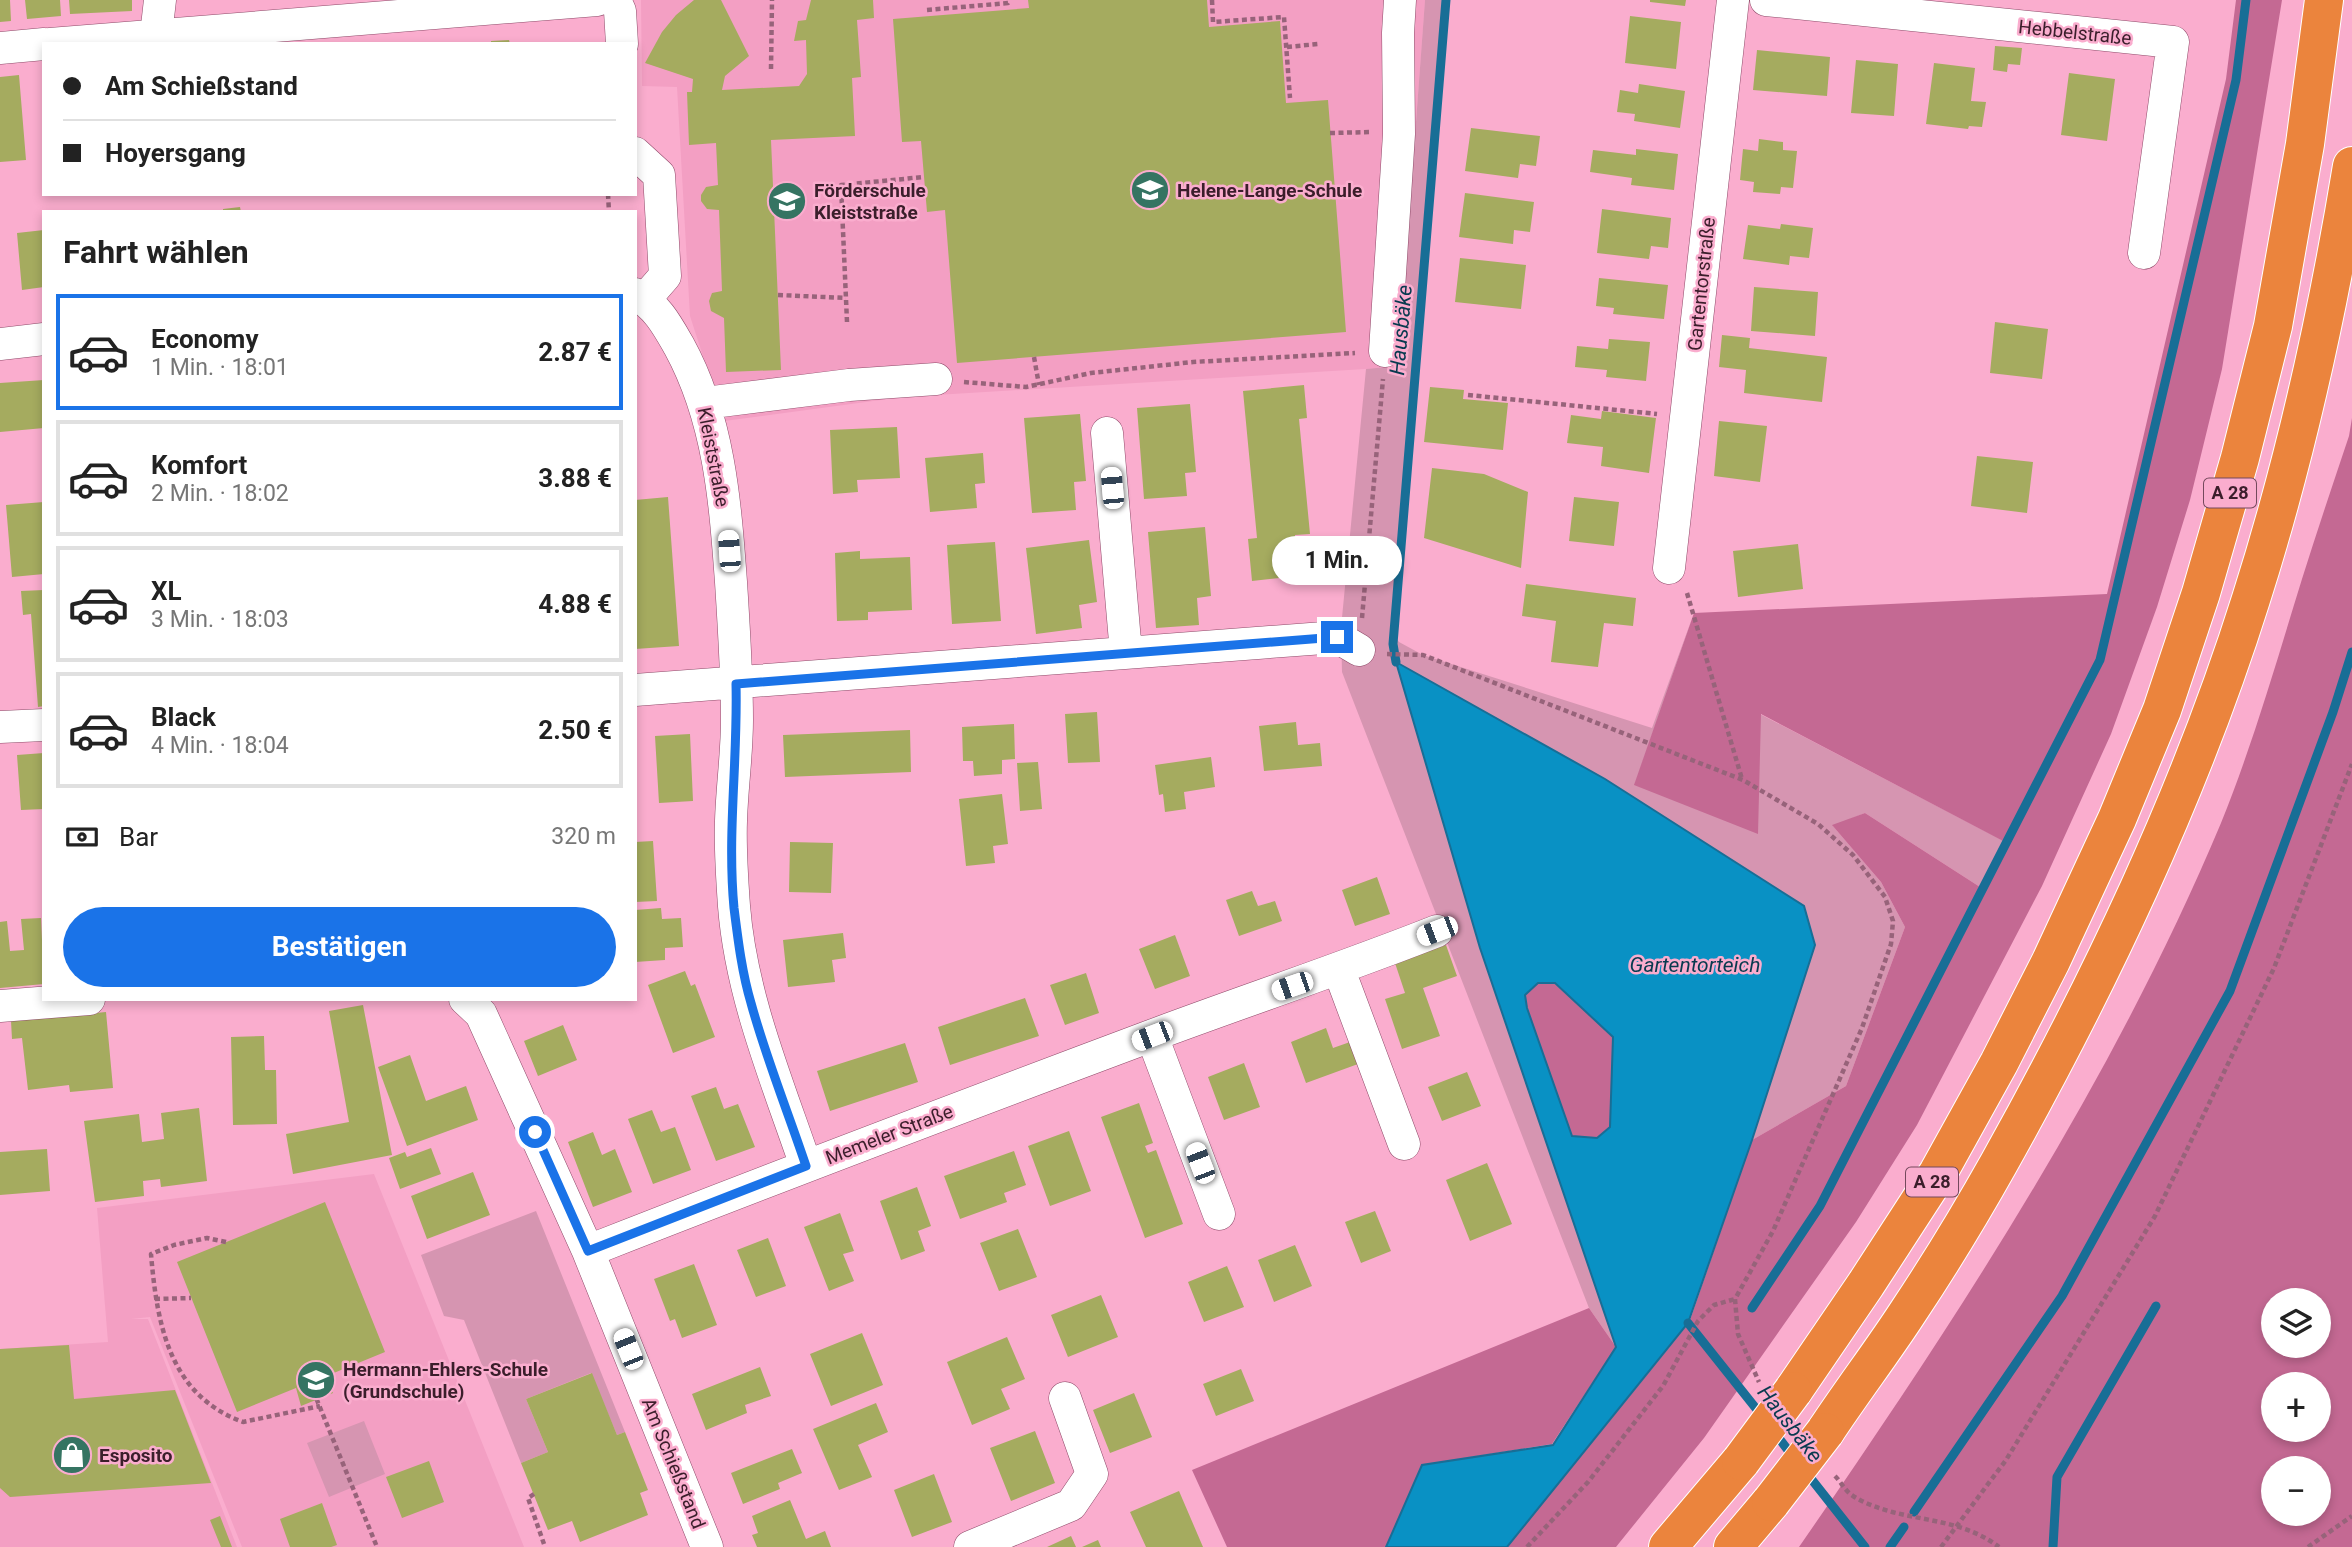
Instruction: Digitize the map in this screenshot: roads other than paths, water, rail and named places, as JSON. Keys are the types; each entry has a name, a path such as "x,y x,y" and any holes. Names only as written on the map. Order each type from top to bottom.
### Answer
{"highway":[{"name":"A 28","path":"1668,1547 1741,1461 1793,1391 1938,1173 1999,1063 2050,961 2095,866 2162,710 2202,593 2273,327 2305,144 2324,0"},
{"name":"A 28","path":"1733,1547 1825,1432 1909,1311 1997,1166 2095,981 2156,851 2198,748 2251,600 2288,469 2320,334 2352,166"}],"street":[{"path":"156,35 160,0"},
{"path":"74,42 597,0"},
{"path":"615,0 620,11 622,37"},
{"path":"1385,351 1399,134 1398,33 1401,0"},
{"name":"Gartentorstraße","path":"1669,568 1733,0"},
{"name":"Hebbelstraße","path":"1766,0 2173,42 2144,253"},
{"path":"0,48 42,44"},
{"path":"637,155 659,175 665,276 640,297"},
{"name":"Kleiststraße","path":"640,297 663,318 686,360 705,403 713,434 725,499 734,630 737,722 731,823 734,906 740,954 751,1004 806,1166"},
{"path":"0,344 42,339"},
{"path":"705,403 849,385 936,379"},
{"path":"1107,433 1126,653"},
{"path":"637,690 1337,637 1369,652"},
{"path":"0,727 42,725"},
{"name":"Memeler Straße","path":"588,1251 806,1166 1152,1036 1339,970 1437,931"},
{"path":"1339,970 1404,1144"},
{"path":"0,1006 64,1001"},
{"name":"Am Schießstand","path":"467,1001 481,1014 588,1251 707,1547"},
{"path":"1152,1036 1219,1214"},
{"path":"970,1547 1071,1505 1091,1474 1065,1398"}],"water":[{"name":"Gartentorteich","path":"1396,662 1605,779 1804,906 1815,945 1752,1140 1688,1323 1507,1547 1386,1547 1422,1465 1553,1445 1616,1347 1480,948","holes":["1538,983 1555,983 1613,1037 1610,1127 1597,1138 1572,1136 1527,1008 1525,995"]}],"waterway":[{"name":"Hausbäke","path":"1396,662 1393,644 1446,0"},
{"path":"1752,1308 1820,1206 2100,660 2236,80 2246,0"},
{"path":"1914,1512 2062,1296 2230,991 2333,712 2352,652"},
{"path":"2053,1547 2057,1477 2156,1306"},
{"name":"Hausbäke","path":"1688,1323 1762,1416"},
{"name":"Hausbäke","path":"1775,1433 1794,1458"},
{"name":"Hausbäke","path":"1805,1471 1865,1547"},
{"path":"1890,1547 1904,1527"}],"place":[{"name":"Helene-Lange-Schule","path":"1150,190"},
{"name":"Förderschule Kleiststraße","path":"787,201"},
{"name":"Hermann-Ehlers-Schule (Grundschule)","path":"316,1380"},
{"name":"Esposito","path":"72,1455"}]}
